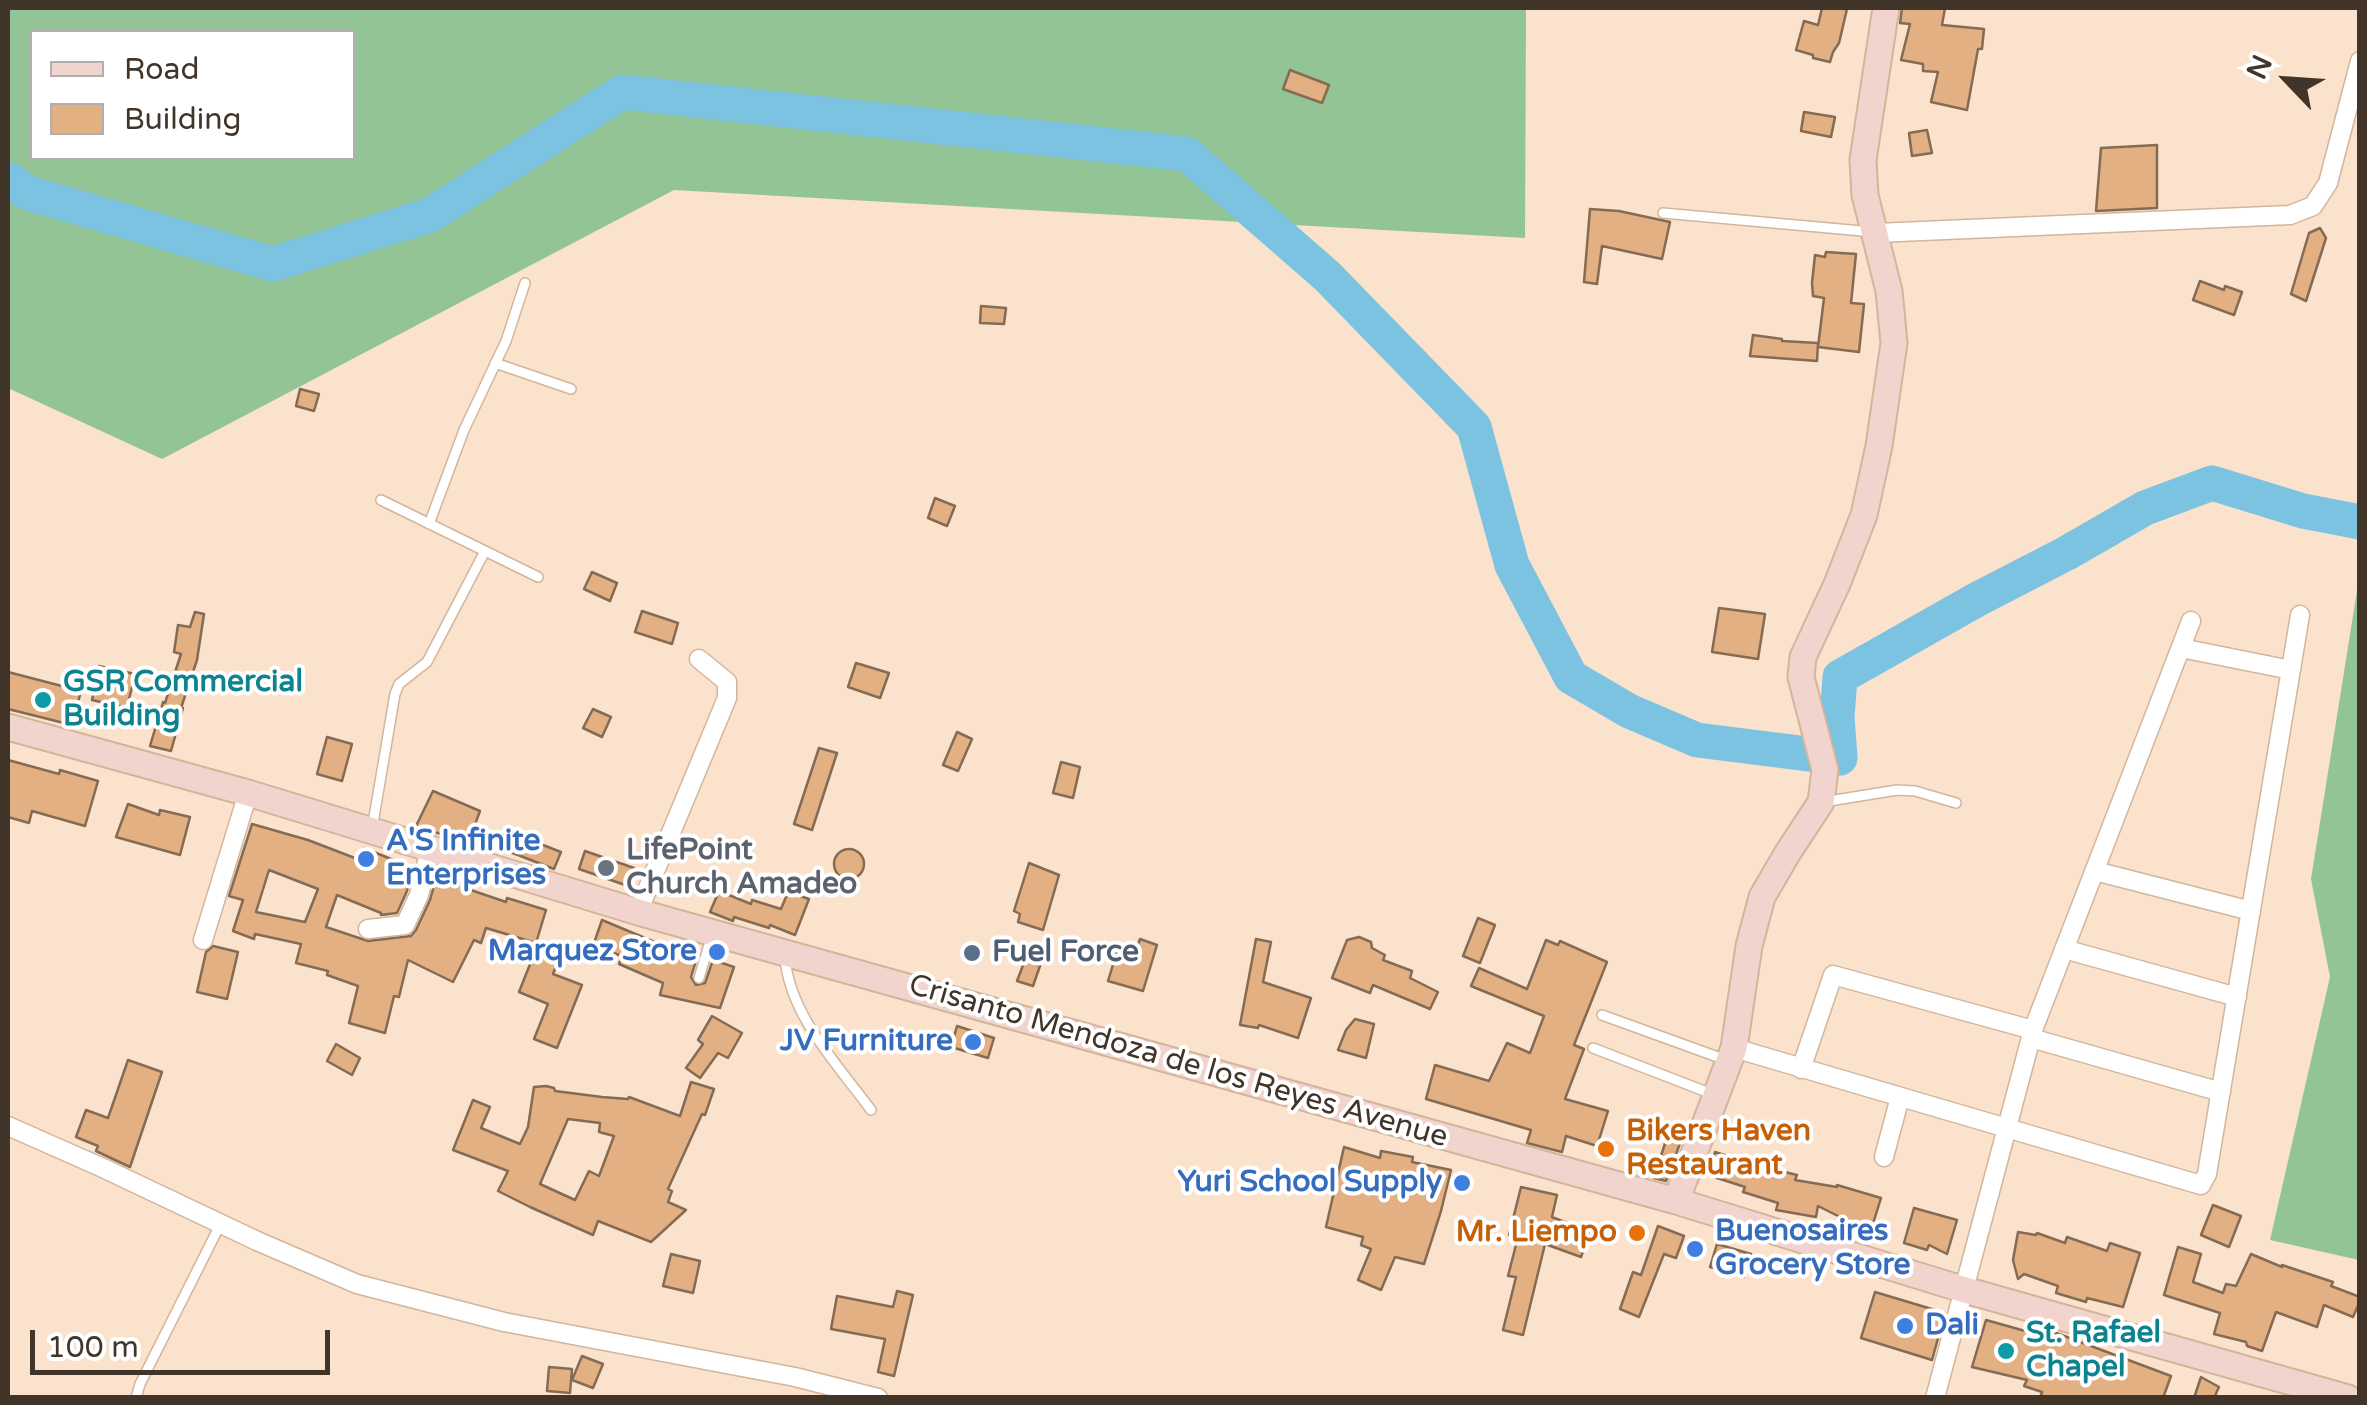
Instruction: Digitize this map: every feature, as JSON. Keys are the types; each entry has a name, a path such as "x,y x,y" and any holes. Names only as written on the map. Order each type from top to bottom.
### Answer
{"main road":[{"path":"1676,1201 1732,1054 1749,946 1762,898 1821,802 1825,770 1801,677 1803,658 1864,516 1894,343 1889,291 1865,195 1864,160 1886,8"},
{"name":"Crisanto Mendoza de los Reyes Avenue","path":"8,728 248,793 638,912 1676,1201 1965,1290 2348,1398"}],"street":[{"path":"1876,233 2290,215 2313,206 2328,183 2360,60"},
{"path":"1732,1054 1801,1068 2202,1184 2207,1174 2300,614"},
{"path":"1935,1398 2032,1034 2192,621"},
{"path":"2181,648 2291,670"},
{"path":"638,912 727,698 726,682 700,659"},
{"path":"203,940 248,793"},
{"path":"368,928 406,925 430,850"},
{"path":"2095,870 2251,910"},
{"path":"2064,949 2236,998"},
{"path":"1801,1068 1834,975 2221,1092"},
{"path":"1884,1157 1900,1097"},
{"path":"8,1126 357,1284 504,1322 795,1377 878,1398"}],"lane":[{"path":"1663,214 1876,233"},
{"path":"429,524 464,430 506,341 525,283"},
{"path":"496,363 571,389"},
{"path":"380,500 538,577"},
{"path":"372,832 395,694 399,684 427,662 484,551"},
{"path":"1821,802 1897,790 1956,804"},
{"path":"700,978 712,932"},
{"path":"785,952 786,967 810,1027 871,1110"},
{"path":"1602,1014 1732,1054"},
{"path":"1593,1048 1716,1096"},
{"path":"136,1398 221,1224"}],"green space":[{"path":"8,8 1526,8 1525,238 674,190 162,459 8,388"},
{"path":"2359,578 2359,1260 2270,1240 2330,977 2311,879"}],"building":[{"path":"1822,8 1847,9 1830,62 1796,50 1804,21 1818,25"},
{"path":"1902,8 1945,8 1942,25 1984,29 1967,110 1931,102 1938,72 1923,71 1923,64 1901,60 1910,24 1900,23"},
{"path":"1290,70 1329,85 1322,103 1283,89"},
{"path":"1804,112 1835,117 1831,137 1801,131"},
{"path":"1927,130 1932,153 1912,156 1909,133"},
{"path":"2157,145 2157,208 2096,211 2101,148"},
{"path":"1590,209 1670,222 1662,259 1602,246 1597,284 1584,282"},
{"path":"2320,228 2326,238 2306,301 2291,294 2309,233"},
{"path":"1826,252 1856,254 1851,303 1864,304 1859,352 1818,347 1824,298 1813,296 1812,283 1815,255 1825,257"},
{"path":"2200,281 2242,292 2234,315 2193,300"},
{"path":"981,306 1006,308 1004,324 980,323"},
{"path":"1753,335 1818,343 1817,361 1750,356"},
{"path":"300,389 319,394 314,411 296,406"},
{"path":"935,498 955,506 947,526 928,518"},
{"path":"592,572 617,583 610,601 584,589"},
{"path":"1719,608 1765,614 1758,659 1712,652"},
{"path":"642,611 678,623 672,644 635,632"},
{"path":"195,612 204,614 197,660 171,751 150,746 181,654 174,652 178,625 190,627"},
{"path":"856,663 889,673 880,698 848,687"},
{"path":"99,666 135,674 127,708 92,700"},
{"name":"GSR Commercial Building","path":"8,672 81,691 72,725 8,709"},
{"path":"593,709 611,717 602,737 583,728"},
{"path":"957,732 972,739 958,771 943,765"},
{"path":"327,737 352,744 342,781 317,774"},
{"path":"819,748 837,753 812,830 794,824"},
{"path":"8,760 98,781 85,826 32,811 29,823 8,817"},
{"path":"1061,762 1080,767 1073,798 1053,793"},
{"path":"433,791 480,811 468,843 416,826"},
{"path":"128,804 159,815 160,810 190,817 180,855 116,837"},
{"path":"252,824 360,860 364,848 413,868 397,913 381,915 337,895 326,927 368,941 411,936 430,900 437,875 506,902 507,898 546,910 536,943 486,928 481,943 474,940 453,982 408,960 385,1033 349,1023 358,986 327,975 328,971 296,963 301,944 255,934 254,939 233,931 243,900 229,896","holes":["269,870 318,889 305,922 256,912"]},
{"path":"512,833 561,852 554,869 505,850"},
{"path":"849,849 860,853 864,864 860,875 849,879 838,875 834,864 838,853"},
{"name":"LifePoint Church Amadeo","path":"585,851 634,868 628,886 579,869"},
{"path":"1029,863 1059,875 1043,930 1018,922 1020,914 1014,911"},
{"path":"719,891 751,904 752,900 781,909 788,892 809,899 795,935 770,925 769,928 734,917 733,921 710,912"},
{"path":"1478,918 1495,925 1480,963 1463,956"},
{"path":"602,920 669,948 698,954 691,977 696,985 705,983 713,960 734,967 720,1008 660,995 663,983 619,964 622,956 593,946"},
{"path":"1359,937 1385,955 1383,960 1412,971 1410,978 1438,992 1430,1009 1373,985 1370,993 1332,978 1347,940"},
{"path":"1140,939 1157,945 1143,991 1108,981 1119,945 1136,950"},
{"path":"1256,939 1271,942 1263,982 1311,998 1298,1038 1259,1025 1240,1025"},
{"path":"1546,940 1558,945 1560,941 1607,962 1574,1045 1584,1049 1565,1099 1608,1111 1597,1146 1566,1136 1562,1152 1527,1143 1531,1130 1426,1099 1435,1065 1489,1081 1507,1043 1530,1053 1544,1016 1471,986 1479,968 1527,989"},
{"path":"538,944 561,954 553,974 582,985 557,1048 534,1039 548,1004 519,992"},
{"path":"213,946 238,952 227,999 197,992 206,952"},
{"path":"1025,960 1040,966 1033,986 1017,981"},
{"path":"712,1016 742,1033 728,1058 718,1053 700,1078 686,1068 703,1044 698,1040"},
{"path":"1355,1019 1374,1024 1366,1058 1338,1050"},
{"name":"JV Furniture","path":"957,1026 994,1038 988,1058 951,1047"},
{"path":"336,1044 360,1058 352,1075 327,1061"},
{"path":"128,1060 162,1072 130,1167 76,1137 86,1110 108,1118"},
{"path":"691,1082 714,1089 668,1189 672,1191 668,1202 686,1210 651,1242 598,1221 593,1235 530,1207 498,1191 508,1171 453,1150 473,1100 490,1107 481,1128 520,1144 528,1127 534,1087 629,1097 680,1116","holes":["568,1119 600,1123 599,1132 614,1136 599,1176 589,1171 575,1200 540,1184"]},
{"path":"1668,1134 1682,1138 1666,1181 1654,1178"},
{"path":"1344,1147 1380,1158 1381,1151 1413,1157 1412,1162 1451,1170 1424,1264 1395,1257 1381,1290 1358,1280 1371,1249 1361,1245 1363,1237 1326,1227"},
{"path":"1715,1152 1797,1175 1795,1180 1837,1185 1881,1198 1872,1227 1854,1224 1818,1206 1816,1217 1776,1210 1778,1203 1708,1175"},
{"path":"1521,1187 1557,1195 1552,1217 1590,1232 1581,1257 1545,1244 1523,1335 1503,1330 1516,1277 1508,1276 1518,1237 1509,1235"},
{"path":"2213,1205 2241,1216 2229,1247 2201,1235"},
{"path":"1914,1208 1957,1220 1947,1254 1929,1245 1927,1250 1904,1243"},
{"path":"1658,1226 1684,1236 1676,1258 1664,1254 1639,1317 1620,1309 1633,1272 1641,1275"},
{"path":"2018,1232 2037,1233 2065,1243 2067,1237 2107,1251 2110,1243 2140,1253 2123,1307 2056,1293 2058,1286 2024,1274 2018,1279 2013,1260"},
{"path":"1717,1244 1751,1254 1744,1277 1710,1267"},
{"path":"2178,1247 2201,1254 2193,1282 2223,1293 2226,1284 2236,1286 2251,1254 2333,1282 2331,1286 2360,1297 2360,1301 2353,1317 2324,1305 2317,1327 2276,1312 2262,1351 2246,1342 2214,1334 2220,1313 2164,1295"},
{"path":"671,1254 700,1261 693,1293 663,1286"},
{"path":"897,1291 913,1295 894,1376 878,1372 885,1339 831,1329 837,1296 893,1307"},
{"name":"Dali","path":"1875,1292 1945,1313 1932,1360 1861,1338"},
{"path":"1986,1320 2043,1336 2045,1330 2051,1331 2171,1376 2163,1398 2040,1398 2042,1392 2024,1386 2027,1380 1972,1367"},
{"path":"582,1356 603,1364 593,1388 572,1380"},
{"path":"549,1367 572,1369 570,1393 547,1391"},
{"path":"2201,1377 2219,1387 2214,1398 2194,1398"}],"waterway":[{"path":"8,179 28,193 273,264 430,215 622,92 1187,154 1327,276 1474,427 1512,565 1571,677 1629,711 1697,740 1840,758 1840,677 2145,508 2212,483 2303,511 2360,522"}],"place":[{"name":"GSR Commercial Building","path":"43,700"},
{"name":"A'S Infinite Enterprises","path":"366,859"},
{"name":"LifePoint Church Amadeo","path":"606,868"},
{"name":"Marquez Store","path":"717,952"},
{"name":"Fuel Force","path":"972,953"},
{"name":"JV Furniture","path":"973,1042"},
{"name":"Bikers Haven Restaurant","path":"1606,1149"},
{"name":"Yuri School Supply","path":"1462,1183"},
{"name":"Mr. Liempo","path":"1637,1233"},
{"name":"Buenosaires Grocery Store","path":"1695,1249"},
{"name":"Dali","path":"1905,1326"},
{"name":"St. Rafael Chapel","path":"2006,1351"}]}
